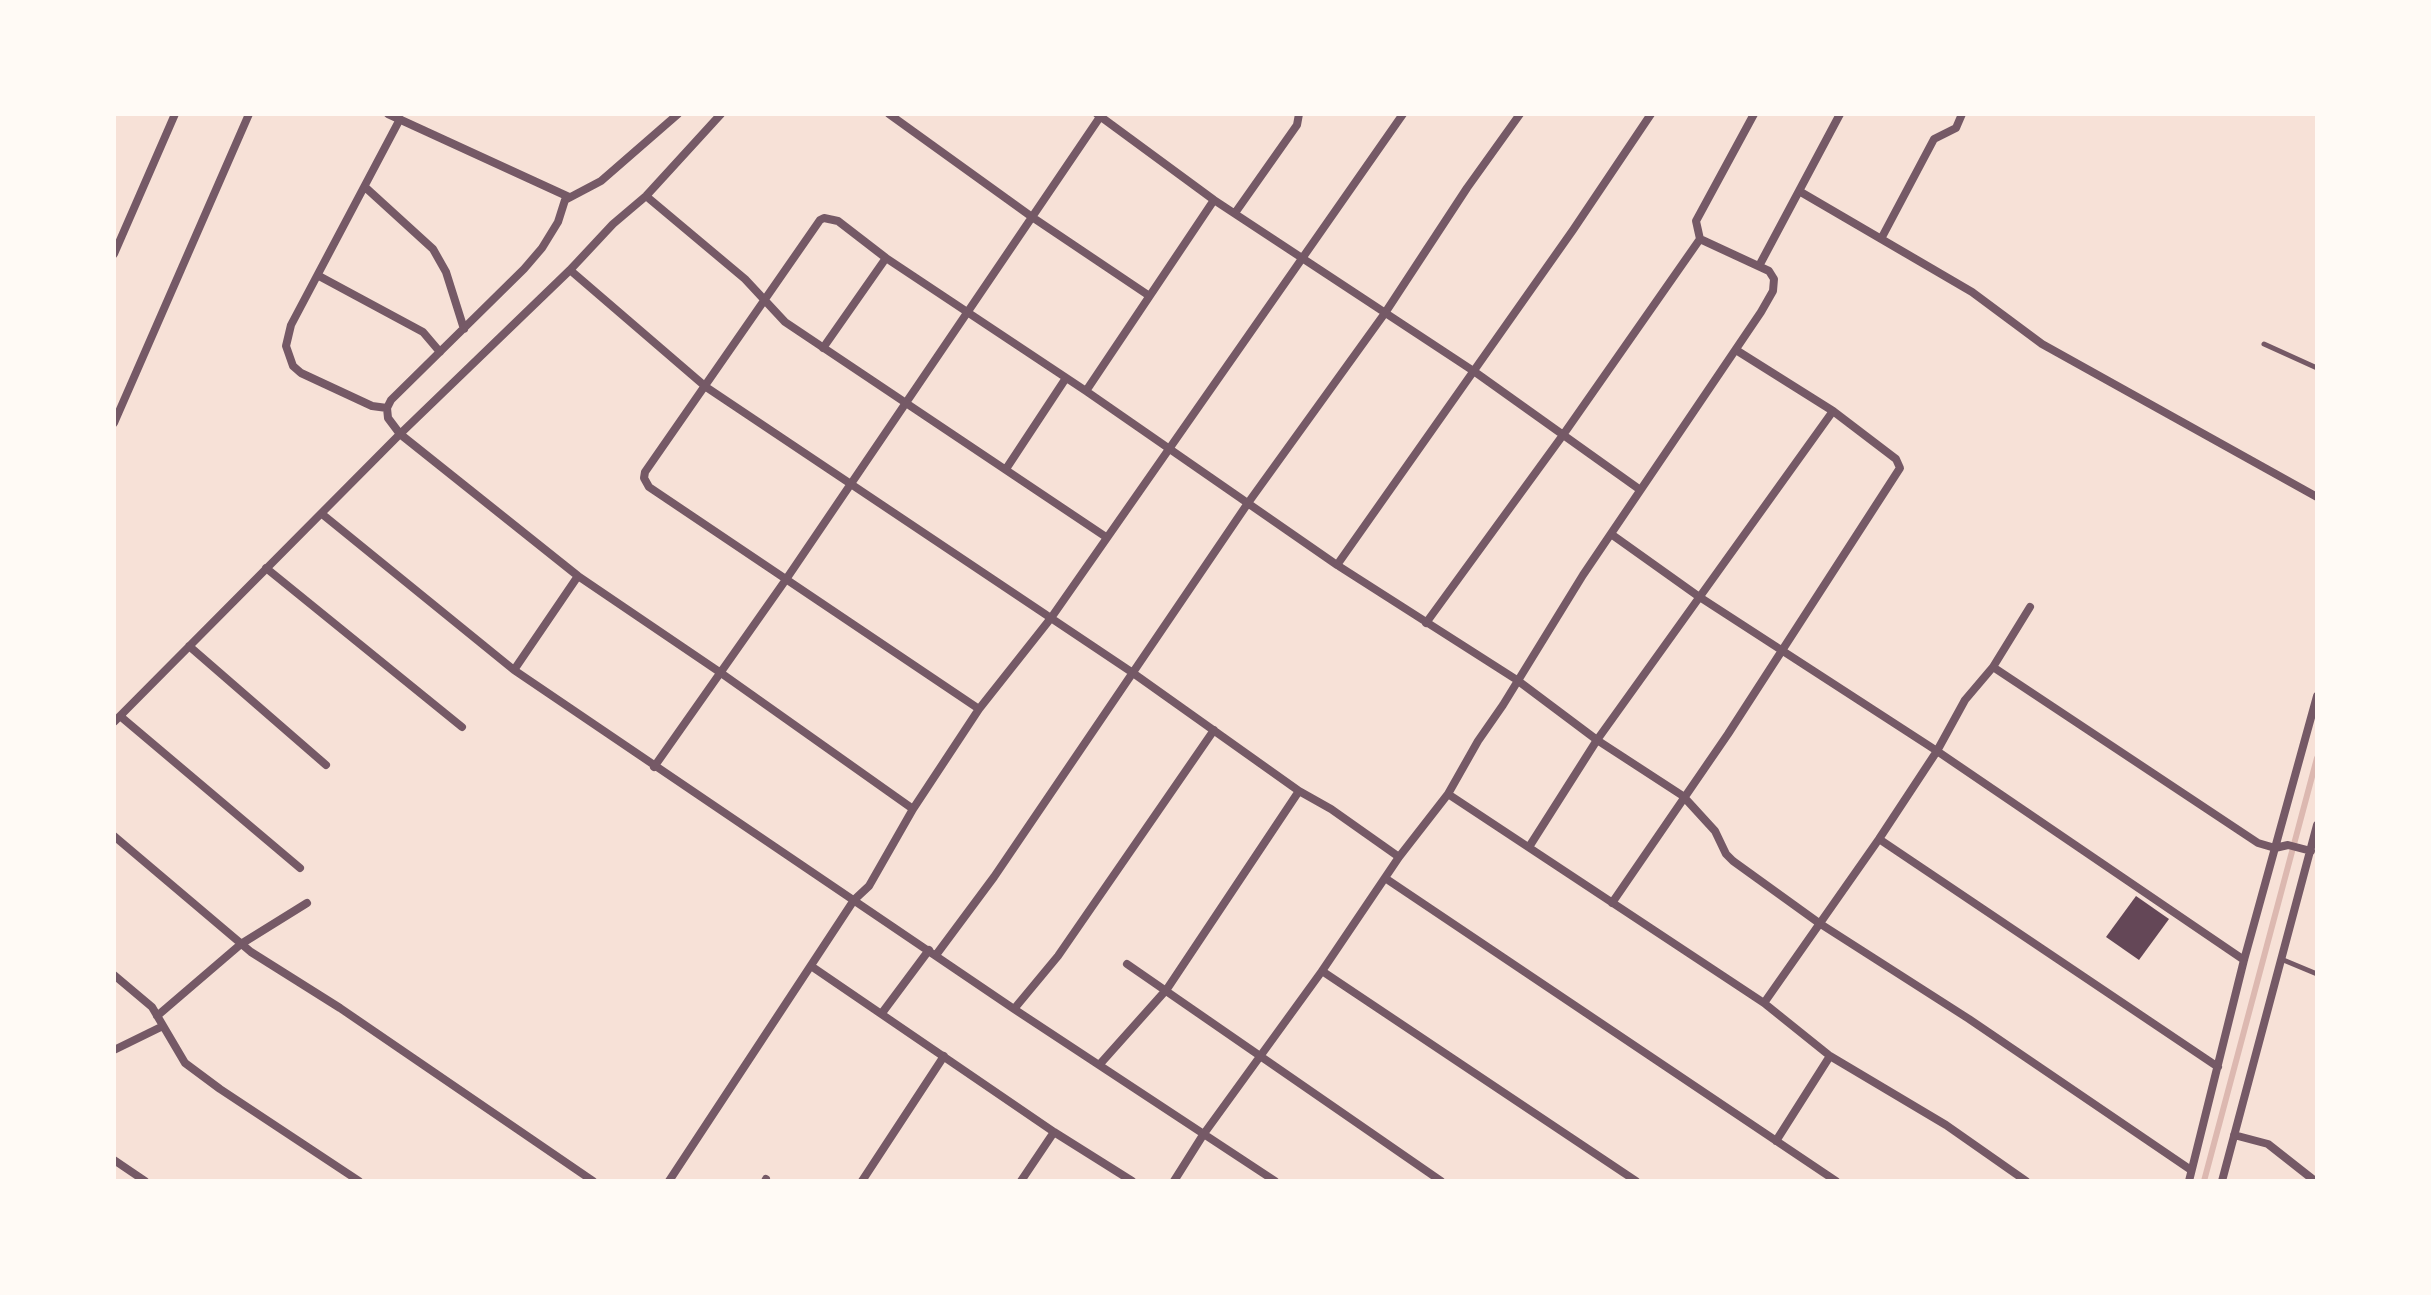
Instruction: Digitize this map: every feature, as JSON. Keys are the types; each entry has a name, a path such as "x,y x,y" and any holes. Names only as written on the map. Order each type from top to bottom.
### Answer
{"street":[{"path":"114,254 175,114"},
{"path":"114,423 249,114"},
{"path":"388,114 569,197"},
{"path":"300,868 117,719 400,434 570,270 613,224 646,196 721,114"},
{"path":"889,114 1032,217 1148,295"},
{"path":"669,1181 854,900 869,886 913,809 979,709 1051,618 1403,114"},
{"path":"882,1013 994,877 1248,503 1385,313 1520,114"},
{"path":"1337,565 1475,372 1651,114"},
{"path":"1426,623 1700,239 1696,221 1754,114"},
{"path":"1759,266 1840,114"},
{"path":"1881,239 1934,139 1956,128 1962,114"},
{"path":"673,115 601,181 562,203 557,224 542,248 391,400 387,408 388,418 400,434 578,576 913,809"},
{"path":"654,767 968,314 1100,115 1214,200 1475,372 1639,489"},
{"path":"1235,213 1301,116"},
{"path":"387,408 372,406 301,373 288,356 287,335 400,119"},
{"path":"365,187 433,249 446,272 464,329"},
{"path":"1799,191 1972,292 2042,344 2317,497"},
{"path":"646,196 745,279 785,322 1106,537"},
{"path":"1086,391 1214,200"},
{"path":"979,709 646,483 645,472 824,218 838,221 886,258 1086,391 1337,565 1517,680 1597,740 1683,796 1715,831 1730,858 1819,923 1969,1019 2191,1170"},
{"path":"1174,1181 1203,1135 1322,971 1399,857 1448,794 1559,611 1773,291 1772,274 1700,239"},
{"path":"823,348 886,258"},
{"path":"570,270 706,387 1133,673 1299,791 1331,809 1399,857"},
{"path":"319,276 423,332 440,352"},
{"path":"1612,903 1728,734 1900,468 1896,459 1833,411 1736,350"},
{"path":"1006,469 1066,378"},
{"path":"1529,847 1597,740 1833,411"},
{"path":"322,514 514,670 1014,1009 1275,1181"},
{"path":"1611,534 1698,596 1937,751 2244,960"},
{"path":"266,568 462,727"},
{"path":"514,670 578,576"},
{"path":"1764,1003 1879,839 1937,751 1965,700 1993,667 2030,607"},
{"path":"189,646 326,765"},
{"path":"1993,667 2250,838 2267,847 2288,845 2300,848 2312,859"},
{"path":"2189,1181 2244,960 2317,696"},
{"path":"1014,1009 1058,956 1214,730"},
{"path":"1100,1064 1167,989 1299,791"},
{"path":"1448,794 1764,1003 1830,1056 1946,1125 2026,1181"},
{"path":"2222,1181 2281,959 2312,859 2317,825"},
{"path":"114,836 241,944 593,1181"},
{"path":"1879,839 2218,1067"},
{"path":"1385,878 1836,1181"},
{"path":"157,1016 241,944 307,903"},
{"path":"1127,964 1441,1181"},
{"path":"811,966 1054,1132 1132,1181"},
{"path":"1322,971 1636,1181"},
{"path":"114,975 152,1007 177,1053 197,1073 359,1181"},
{"path":"114,1050 163,1026"},
{"path":"862,1181 944,1056"},
{"path":"1776,1141 1830,1056"},
{"path":"1021,1181 1054,1132"},
{"path":"2234,1135 2268,1144 2315,1181"},
{"path":"114,1160 145,1181"}],"lane":[{"path":"2264,344 2317,368"},
{"path":"2281,959 2317,974"}],"building":[{"path":"2136,896 2169,919 2139,960 2106,937"}],"waterway":[{"path":"2204,1181 2317,758"}]}
